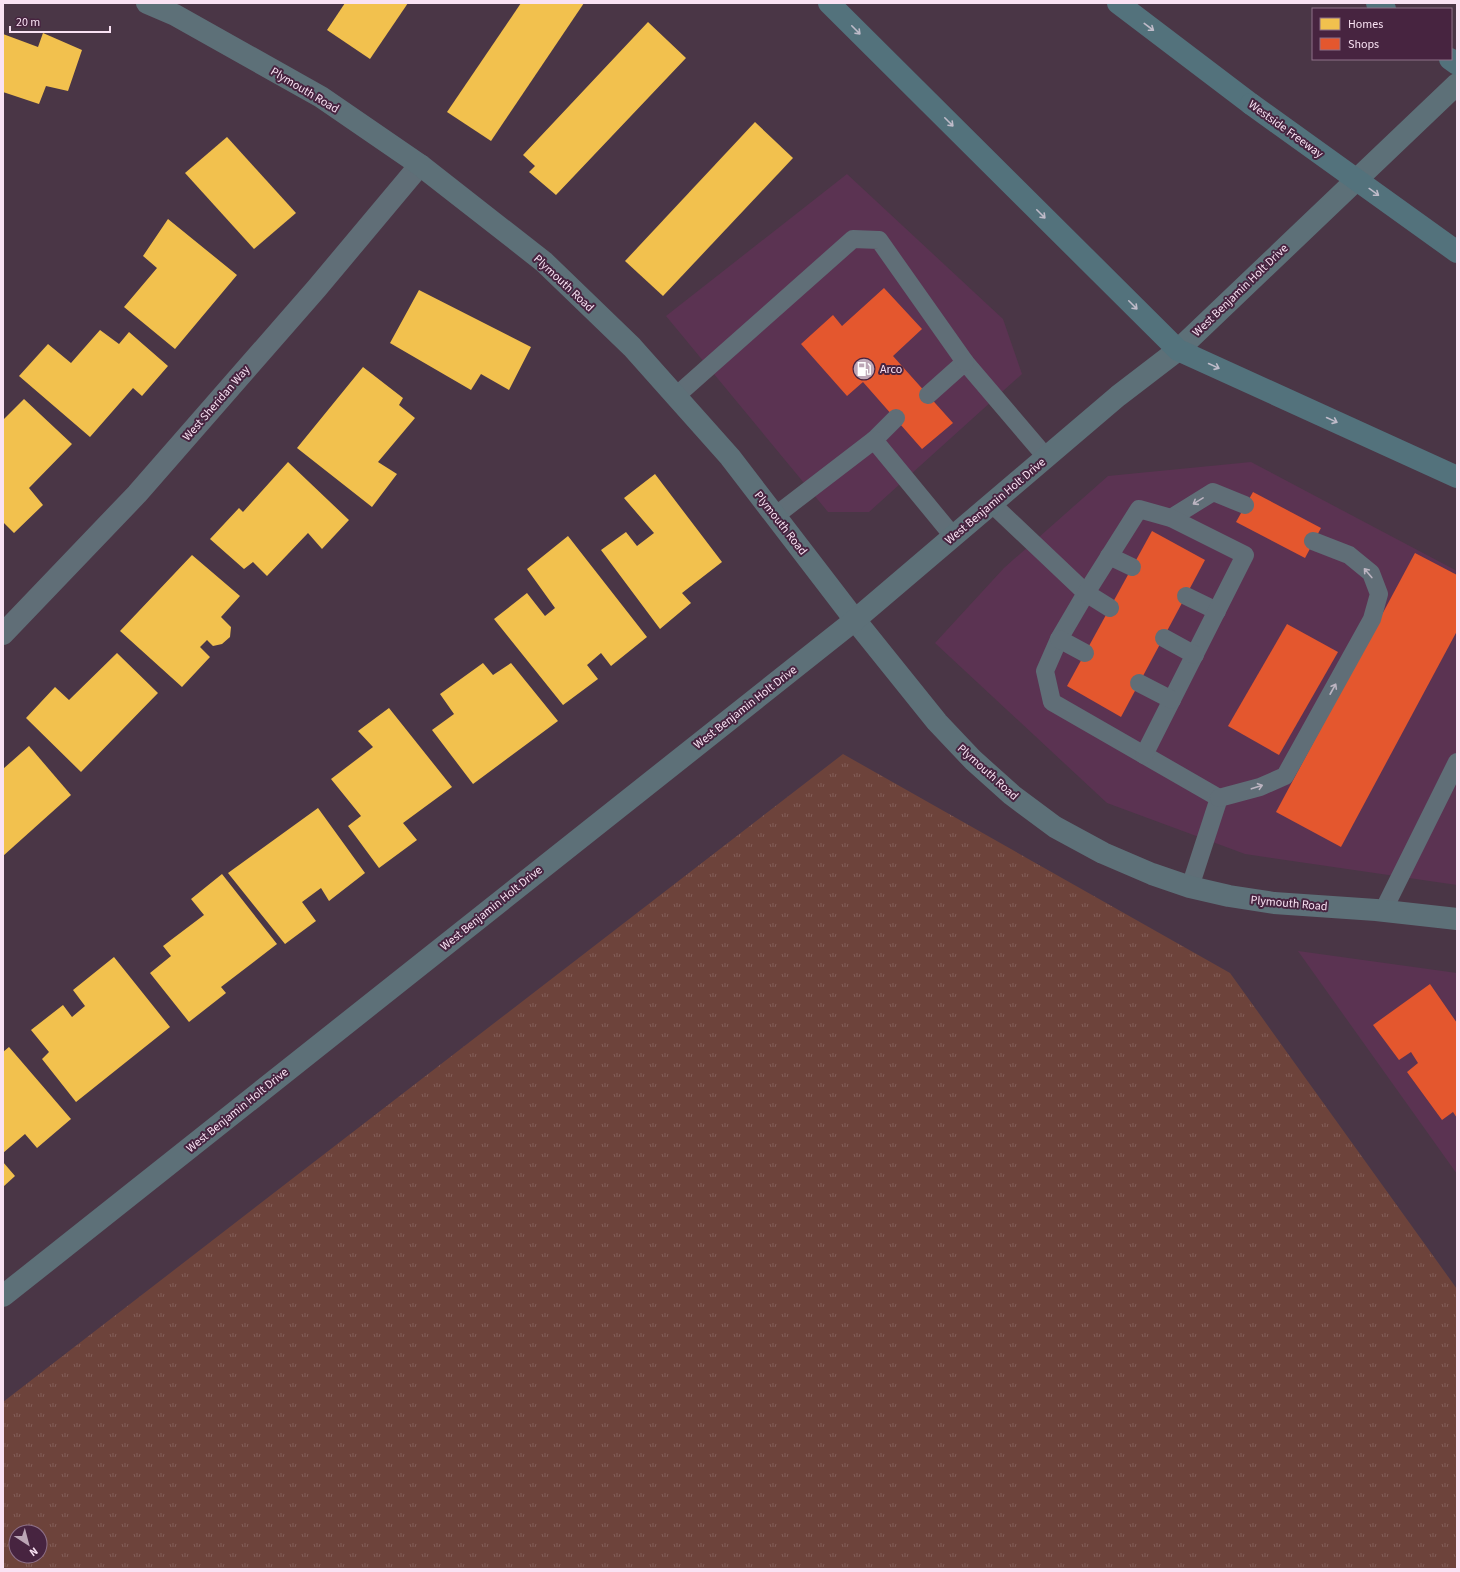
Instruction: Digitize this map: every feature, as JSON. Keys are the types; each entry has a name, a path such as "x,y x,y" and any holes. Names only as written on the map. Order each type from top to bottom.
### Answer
{"highway":[{"path":"829,3 1178,350 1457,477"},
{"name":"Westside Freeway","path":"1118,3 1251,104 1457,252"}],"main road":[{"name":"Plymouth Road","path":"147,3 175,16 321,97 420,165 544,262 632,347 730,457 855,620 937,722 973,760 1012,795 1055,827 1103,853 1152,874 1190,887 1229,896 1274,903 1383,911 1457,919"},
{"name":"West Benjamin Holt Drive","path":"3,1296 855,620 1118,396 1178,350 1457,84"}],"street":[{"name":"West Sheridan Way","path":"3,634 137,494 317,288 420,165"}],"lane":[{"path":"676,396 854,239 879,240 965,362 1046,457"},
{"path":"928,395 965,362"},
{"path":"775,516 874,440 896,418"},
{"path":"874,440 953,536"},
{"path":"1171,518 1213,492 1245,506"},
{"path":"992,504 1086,593 1110,608"},
{"path":"1144,755 1245,555 1171,518 1139,509 1059,639 1044,671 1052,702 1144,755 1219,798 1260,787 1285,776 1372,619 1379,594 1371,573 1349,555 1313,541"},
{"path":"1109,556 1132,567"},
{"path":"1186,596 1217,611"},
{"path":"1164,638 1195,655"},
{"path":"1059,639 1085,653"},
{"path":"1139,683 1172,700"},
{"path":"1383,911 1457,762"},
{"path":"1190,887 1219,798"}],"shaded area":[{"path":"847,174 1003,319 1022,374 869,512 828,512 666,316"},
{"path":"1251,462 1457,571 1457,885 1245,854 1107,803 935,643 1004,568 1108,476"},
{"path":"1298,951 1457,973 1457,1174"}],"green space":[{"path":"843,754 1230,973 1457,1289 1457,1569 3,1569 3,1402"}],"building: Homes":[{"path":"345,3 408,3 370,59 327,30"},
{"path":"521,3 584,3 491,141 447,112"},
{"path":"648,22 686,58 556,195 529,172 535,166 523,155"},
{"path":"43,33 82,50 68,91 46,86 39,104 3,92 3,34 38,47"},
{"path":"755,122 793,158 663,296 625,261"},
{"path":"227,137 296,213 254,249 185,173"},
{"path":"168,219 237,275 175,349 124,307 157,268 143,256"},
{"path":"419,290 531,347 509,390 481,374 471,390 390,343"},
{"path":"100,330 119,344 129,332 168,366 142,396 133,388 90,437 19,376 48,344 71,363"},
{"path":"363,367 403,398 399,405 415,418 378,462 397,474 372,507 297,448"},
{"path":"24,399 72,444 29,488 43,505 14,533 3,522 3,420"},
{"path":"288,462 349,520 322,549 308,533 267,576 253,562 244,569 210,539 239,508 243,512"},
{"path":"655,474 722,562 682,593 691,603 660,629 601,550 626,532 637,546 654,533 624,498"},
{"path":"568,536 647,637 611,666 601,653 587,665 598,679 563,705 494,619 527,593 545,616 555,608 527,569"},
{"path":"192,555 240,596 221,617 231,627 230,637 222,644 213,646 207,640 200,647 210,657 182,687 120,631"},
{"path":"117,653 158,693 81,772 26,718 55,687 69,700"},
{"path":"483,663 493,675 511,663 558,721 473,784 432,730 454,714 440,694"},
{"path":"389,708 452,787 403,823 417,840 379,868 348,826 361,816 331,779 373,747 358,731"},
{"path":"29,746 71,795 3,856 3,769"},
{"path":"318,808 365,873 329,901 321,888 302,902 316,921 285,944 228,873"},
{"path":"222,874 277,944 221,987 226,993 189,1022 150,973 171,956 163,946 204,915 191,899"},
{"path":"114,957 170,1027 76,1102 42,1059 49,1052 31,1030 63,1005 72,1017 85,1006 73,990"},
{"path":"9,1047 71,1119 37,1148 25,1134 3,1153 3,1052"},
{"path":"3,1162 15,1176 3,1187"}],"building: Shops":[{"name":"Arco","path":"884,288 922,329 893,356 953,423 922,449 863,382 847,396 801,344 833,315 842,326"},
{"path":"1253,492 1321,528 1305,558 1236,522"},
{"path":"1152,531 1205,560 1121,717 1067,686"},
{"path":"1415,553 1457,575 1457,631 1341,847 1276,812"},
{"path":"1287,624 1338,652 1279,755 1228,726"},
{"path":"1430,984 1457,1023 1457,1118 1453,1112 1442,1120 1407,1072 1418,1063 1411,1052 1399,1060 1373,1025"}],"place":[{"name":"Arco","path":"864,369"}]}
